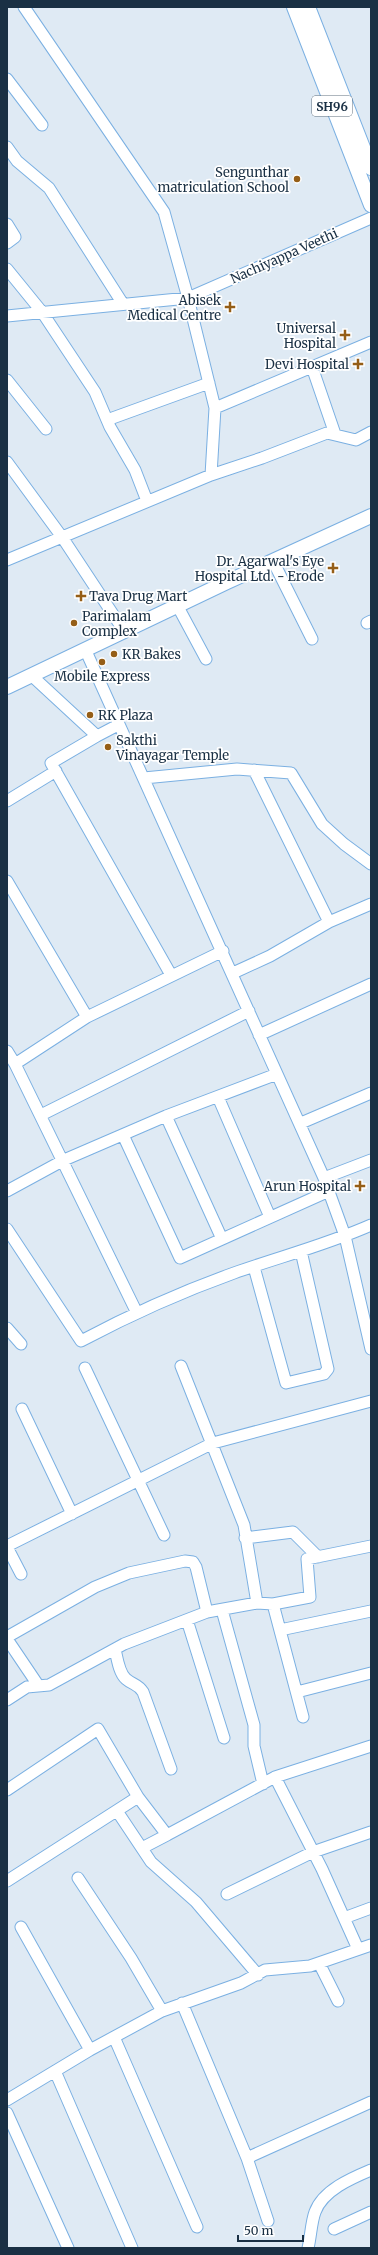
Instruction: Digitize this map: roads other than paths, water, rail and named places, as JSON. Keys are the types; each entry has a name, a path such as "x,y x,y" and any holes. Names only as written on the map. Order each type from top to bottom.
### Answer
{"main road":[{"name":"SH96","path":"294,7 371,205"},
{"name":"SH96","path":"297,7 371,196"},
{"name":"SH96","path":"303,7 334,91 371,179"},
{"name":"SH96","path":"308,7 370,161"},
{"path":"7,687 85,649 371,516"}],"street":[{"path":"24,7 164,212 188,298 215,408 211,475"},
{"path":"7,79 42,125"},
{"path":"7,147 17,161 49,188 124,304"},
{"name":"Nachiyappa Veethi","path":"7,316 188,298 371,218"},
{"path":"7,224 13,232 15,238 7,243"},
{"path":"7,269 42,312 95,392 107,420 135,470 147,501"},
{"path":"215,408 371,342"},
{"path":"312,367 335,434"},
{"path":"7,380 46,429"},
{"path":"107,420 209,383"},
{"path":"7,560 211,475 262,458 327,433 356,440 371,432"},
{"path":"7,462 62,537 124,631"},
{"path":"273,561 312,639"},
{"path":"178,606 206,659"},
{"path":"85,649 118,725 144,778 233,973 259,1035 301,1123 324,1178 345,1236 367,1314 371,1349"},
{"path":"31,675 96,736"},
{"path":"118,725 96,736 51,763 171,976"},
{"path":"144,778 237,770 291,773 322,824 344,844 371,864"},
{"path":"254,770 329,922"},
{"path":"7,801 56,771"},
{"path":"7,881 86,1017"},
{"path":"233,973 270,956 329,922 371,904"},
{"path":"14,1064 86,1017 223,951"},
{"path":"259,1035 371,984"},
{"path":"41,1115 249,1011"},
{"path":"7,1051 64,1160 136,1312"},
{"path":"7,1191 64,1160 123,1136 166,1116 277,1074"},
{"path":"301,1123 371,1093"},
{"path":"218,1097 270,1217"},
{"path":"166,1116 222,1239"},
{"path":"123,1136 180,1258 329,1191"},
{"path":"324,1178 371,1160"},
{"path":"7,1229 81,1341 136,1312 254,1267 371,1226"},
{"path":"254,1267 286,1383 324,1374 328,1369 301,1251"},
{"path":"7,1328 21,1344"},
{"path":"181,1366 213,1443 244,1525 257,1603"},
{"path":"85,1368 164,1535"},
{"path":"21,1574 7,1547 103,1500 138,1479 213,1443 371,1401"},
{"path":"22,1409 72,1514"},
{"path":"246,1538 293,1532 318,1556"},
{"path":"7,1700 28,1687 38,1685 42,1687 49,1685 115,1649 207,1612 257,1603 273,1604 310,1597 307,1558 371,1546"},
{"path":"38,1685 7,1638 94,1587 129,1573 185,1561 193,1562 196,1567 207,1612"},
{"path":"273,1604 303,1717"},
{"path":"222,1610 254,1725 254,1746 262,1784"},
{"path":"280,1630 371,1611"},
{"path":"187,1620 224,1738"},
{"path":"115,1649 123,1674 126,1678 139,1686 143,1692 171,1769"},
{"path":"297,1692 371,1673"},
{"path":"7,1790 98,1729 138,1797 167,1834"},
{"path":"142,1848 274,1777 371,1746"},
{"path":"274,1777 313,1852 358,1949"},
{"path":"7,1881 138,1797"},
{"path":"117,1811 151,1862 196,1902 258,1975"},
{"path":"227,1894 313,1852 371,1832"},
{"path":"78,1878 131,1958 162,2011"},
{"path":"344,1918 371,1908"},
{"path":"21,1927 90,2050"},
{"path":"7,2100 90,2050 162,2011 242,1983 265,1970 319,1963 371,1945"},
{"path":"319,1963 338,2001"},
{"path":"182,2003 248,2158 268,2222"},
{"path":"114,2037 197,2227"},
{"path":"55,2071 132,2248"},
{"path":"248,2158 371,2102"},
{"path":"7,2113 68,2248"},
{"path":"308,2248 313,2218 319,2205 342,2184 371,2170"},
{"path":"334,2229 371,2212"}],"place":[{"name":"Sengunthar matriculation School","path":"297,179"},
{"name":"Abisek Medical Centre","path":"230,307"},
{"name":"Universal Hospital","path":"345,335"},
{"name":"Devi Hospital","path":"358,364"},
{"name":"Dr. Agarwal's Eye Hospital Ltd. - Erode","path":"333,568"},
{"name":"Tava Drug Mart","path":"81,596"},
{"name":"Parimalam Complex","path":"74,623"},
{"name":"KR Bakes","path":"114,654"},
{"name":"Mobile Express","path":"102,662"},
{"name":"RK Plaza","path":"90,715"},
{"name":"Sakthi Vinayagar Temple","path":"108,747"},
{"name":"Arun Hospital","path":"360,1186"}]}
